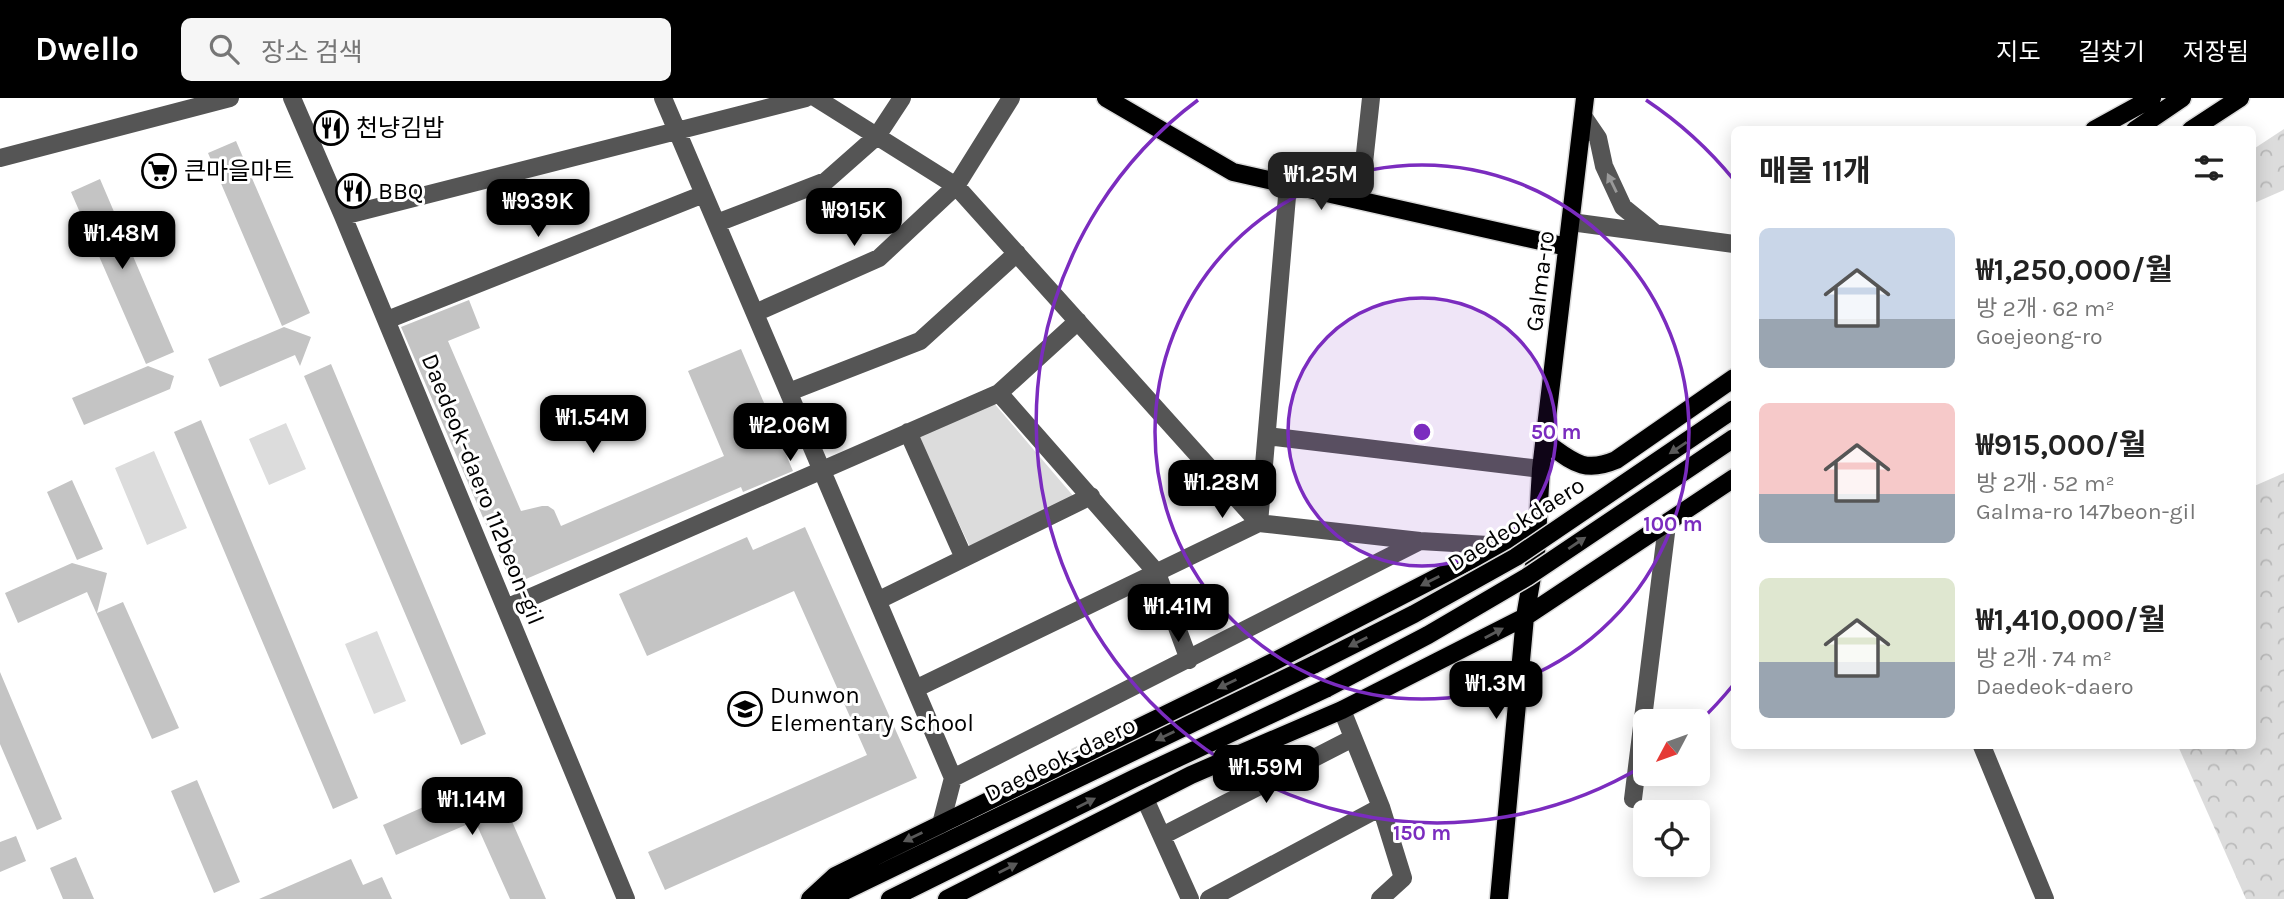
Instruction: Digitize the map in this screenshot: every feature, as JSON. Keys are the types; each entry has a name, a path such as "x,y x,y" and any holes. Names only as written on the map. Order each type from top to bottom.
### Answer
{"main road":[{"path":"1107,98 1233,172 1567,247"},
{"path":"2101,126 2152,98"},
{"path":"2141,126 2182,98"},
{"path":"2214,122 2240,98"},
{"name":"Galma-ro","path":"1499,899 1525,617 1537,533 1541,469 1584,107"},
{"path":"1545,442 1579,464 1598,468 1616,460 1731,380"},
{"name":"Daedeokdaero","path":"1315,664 1414,614 1516,557 1731,412"},
{"name":"Daedeokdaero","path":"1327,688 1427,635 1527,577 1731,440"},
{"path":"950,898 1191,775 1342,709 1525,617 1731,480"},
{"path":"810,899 835,876 1252,672 1469,561 1537,533"},
{"name":"Daedeok-daero","path":"828,899 1315,664"},
{"name":"Daedeok-daero","path":"890,899 1135,778 1327,688"},
{"path":"950,898 1003,844"}],"street":[{"path":"0,158 230,98"},
{"name":"Daedeok-daero 112beon-gil","path":"292,98 387,320 626,899"},
{"path":"663,98 953,778 941,824"},
{"path":"343,216 806,98"},
{"path":"816,98 956,186 1259,523"},
{"path":"717,223 826,181 877,136 901,98"},
{"path":"755,313 878,258 956,186 1011,98"},
{"path":"1360,200 1371,98"},
{"path":"1584,107 1598,138 1604,166 1623,207 1655,233"},
{"path":"1259,523 1288,185"},
{"path":"387,320 704,194"},
{"path":"1572,222 1731,244"},
{"path":"789,392 920,341 1017,253"},
{"path":"506,608 999,393 1078,321"},
{"path":"999,393 1157,573 1189,660"},
{"path":"908,432 964,558"},
{"path":"1267,436 1541,469"},
{"path":"879,600 1091,496"},
{"path":"915,689 1259,523 1420,541 1488,545"},
{"path":"1633,799 1667,525"},
{"path":"953,778 1420,541"},
{"path":"1342,709 1381,807 1404,878 1380,899"},
{"path":"1161,836 1353,738"},
{"path":"1983,749 2045,899"},
{"path":"1145,799 1190,899"},
{"path":"1209,899 1381,807"}],"green space":[{"path":"2284,129 2284,190 2256,202 2256,147"},
{"path":"993,402 1075,498 970,547 918,437"},
{"path":"286,423 306,469 269,485 249,439"},
{"path":"154,451 187,528 147,545 115,468"},
{"path":"2284,473 2284,899 2246,899 2179,749 2256,749 2256,485"},
{"path":"377,631 406,701 374,714 345,644"}],"building":[{"path":"236,141 310,313 282,326 208,153"},
{"path":"100,179 174,352 146,364 71,192"},
{"path":"469,300 480,328 448,341 521,511 548,506 554,510 561,526 724,456 688,371 741,349 793,471 743,492 741,487 512,585 401,327"},
{"path":"284,327 311,337 300,366 295,355 220,387 208,359"},
{"path":"331,364 486,734 461,745 304,376"},
{"path":"148,366 174,376 170,389 84,425 72,398"},
{"path":"201,420 358,798 333,809 174,432"},
{"path":"72,480 103,549 77,560 47,492"},
{"path":"805,527 917,778 665,890 648,852 867,755 794,591 647,656 619,594 747,537 753,550"},
{"path":"72,563 107,573 97,613 123,602 179,728 152,739 87,592 18,623 5,593"},
{"path":"0,672 62,819 37,830 0,744"},
{"path":"197,780 240,882 214,893 171,791"},
{"path":"473,785 484,812 504,803 546,899 510,899 475,821 396,855 383,825"},
{"path":"16,836 26,861 0,872 0,842"},
{"path":"76,857 94,899 63,899 50,868"},
{"path":"351,859 363,885 382,877 392,899 259,899"}],"place":[{"name":"천냥김밥","path":"331,128"},
{"name":"큰마을마트","path":"159,171"},
{"name":"BBQ","path":"353,191"},
{"name":"Dunwon Elementary School","path":"745,709"}]}
